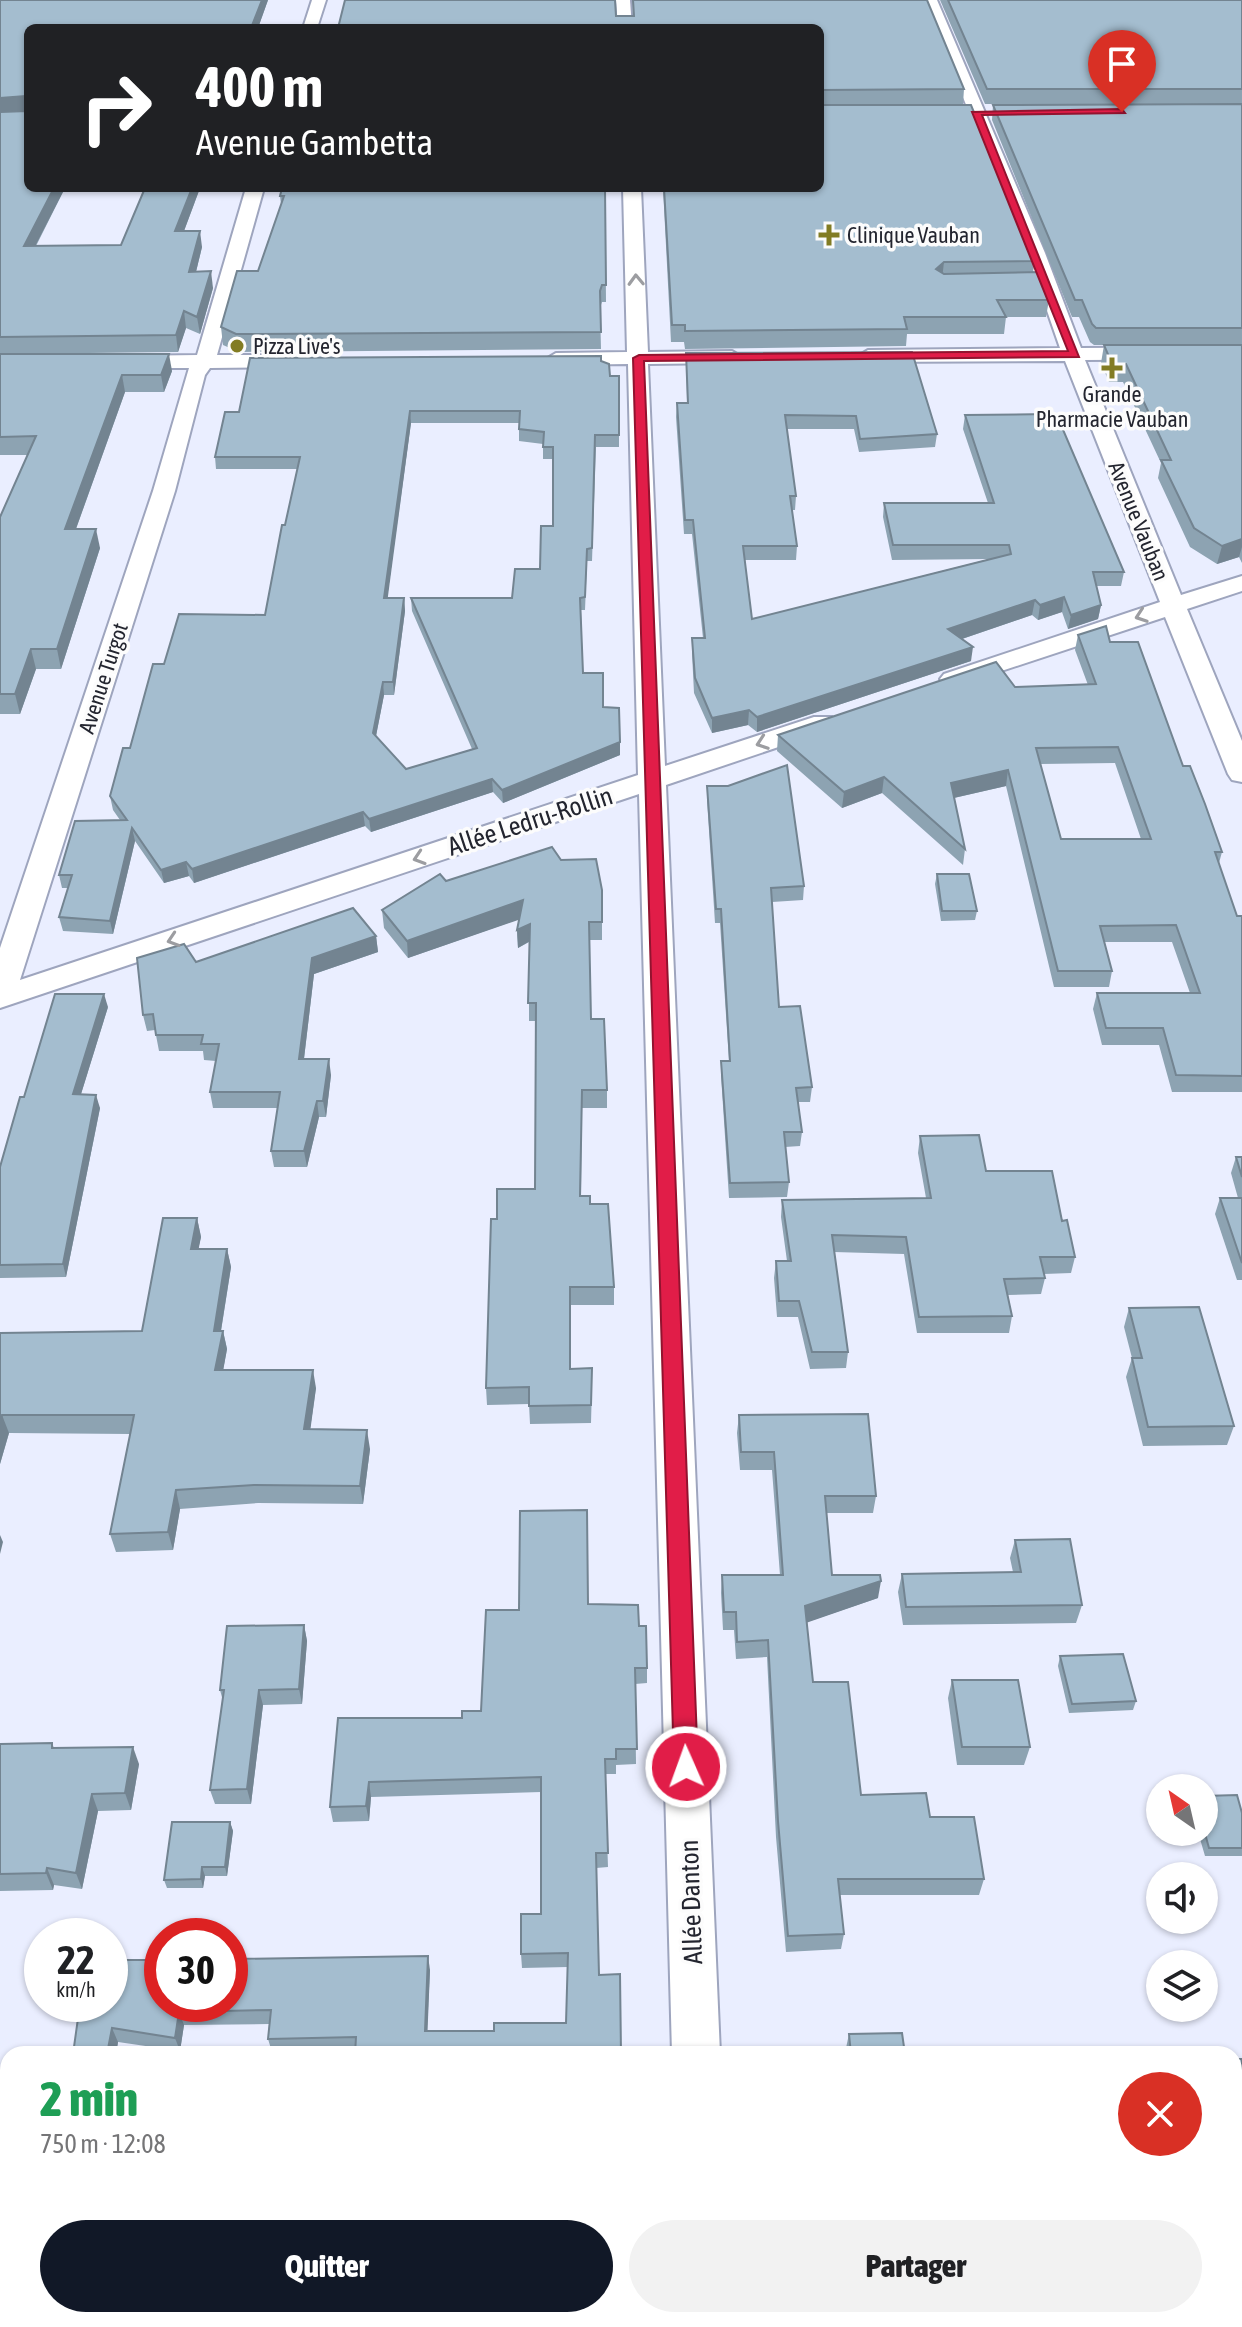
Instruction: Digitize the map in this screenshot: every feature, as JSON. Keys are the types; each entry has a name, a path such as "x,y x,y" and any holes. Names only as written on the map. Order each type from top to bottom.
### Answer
{"street":[{"path":"311,24 319,0"},
{"path":"623,0 625,24"},
{"name":"Avenue Vauban","path":"930,0 970,112 1075,354 1090,402 1242,774"},
{"path":"970,112 1002,112"},
{"name":"Avenue Turgot","path":"0,996 164,491 195,375 206,362 254,192"},
{"name":"Allée Danton","path":"632,192 696,2046"},
{"path":"853,356 1242,353"},
{"path":"528,359 758,357"},
{"path":"106,362 323,361"},
{"path":"931,687 1242,583"},
{"name":"Allée Ledru-Rollin","path":"0,996 843,716"}],"building":[{"path":"0,0 262,0 253,24 24,24 24,96 0,98"},
{"path":"345,0 615,0 616,16 634,16 633,0 927,0 964,89 824,90 824,24 339,24"},
{"path":"948,0 1242,0 1242,89 987,89"},
{"path":"1242,104 1242,328 1096,328 1082,300 1075,300 993,105"},
{"path":"824,105 971,105 1035,261 944,262 936,269 944,274 1039,272 1049,300 997,300 1006,317 904,317 907,329 685,331 685,325 672,325 664,192 824,192"},
{"path":"24,111 24,192 52,192 24,246 121,245 143,192 190,192 175,231 200,231 189,272 211,271 197,317 184,311 176,335 0,337 0,112"},
{"path":"281,192 605,192 606,285 602,285 600,291 601,332 236,334 221,327 237,271 258,271 284,196 280,196"},
{"path":"1104,345 1242,345 1242,539 1222,546 1194,528 1161,460 1171,460 1126,364 1112,364"},
{"path":"912,352 937,434 860,439 856,416 785,415 796,496 790,496 797,546 743,546 752,619 1011,554 1009,545 893,545 884,503 994,503 965,415 1050,414 1058,418 1124,572 1093,572 1101,605 1071,615 1064,597 1040,605 1035,600 948,629 973,647 757,717 749,710 712,718 695,678 692,638 705,638 693,520 685,520 677,403 688,403 686,353"},
{"path":"0,354 169,354 161,375 122,375 65,529 96,529 57,649 31,649 15,694 0,694 0,517 36,436 0,437"},
{"path":"601,356 601,361 609,364 610,376 619,376 619,435 595,435 592,548 587,549 585,597 580,598 583,673 603,673 603,707 619,708 620,742 502,790 492,779 369,819 363,812 192,869 186,862 161,870 132,828 110,921 59,917 72,875 59,875 75,821 127,820 110,796 123,748 130,748 153,664 164,664 179,614 265,615 282,525 285,525 300,457 215,457 225,412 239,412 250,358","holes":["410,411 520,411 519,429 544,432 543,447 553,447 553,526 541,526 540,569 515,569 512,598 411,598 477,748 406,769 373,733 383,682 393,682 404,598 384,598"]},
{"path":"1106,626 1110,642 1138,642 1183,766 1190,766 1205,804 1222,852 1215,852 1237,916 1242,916 1242,1076 1176,1075 1163,1028 1106,1028 1097,993 1200,993 1176,925 1100,926 1112,971 1058,971 1008,770 951,783 965,849 884,777 844,792 778,735 996,662 1015,687 1096,684 1078,635","holes":["1118,747 1151,839 1061,839 1036,748"]},
{"path":"787,765 804,886 771,888 779,1007 800,1006 812,1087 796,1088 802,1132 784,1132 789,1182 730,1183 721,1061 730,1061 721,909 716,909 707,786 728,786"},
{"path":"552,847 561,860 596,859 602,890 602,922 589,922 591,1019 604,1019 607,1090 582,1090 580,1196 590,1196 590,1204 608,1204 614,1287 570,1287 570,1369 592,1368 591,1405 529,1406 529,1387 486,1388 491,1219 497,1219 497,1189 535,1189 536,1003 528,1003 530,924 517,930 523,900 407,941 382,910 440,874 446,881"},
{"path":"937,874 969,874 977,911 942,911"},
{"path":"353,908 376,936 312,958 299,1059 329,1059 323,1101 317,1101 304,1151 271,1151 280,1092 210,1092 219,1044 201,1044 203,1035 156,1035 153,1014 143,1015 137,958 184,944 196,962"},
{"path":"55,994 104,994 73,1094 96,1095 63,1264 0,1265 0,1167"},
{"path":"979,1135 986,1171 1052,1171 1062,1221 1067,1220 1075,1257 1040,1257 1045,1278 1004,1279 1012,1316 919,1317 906,1237 832,1235 848,1352 812,1352 799,1301 779,1301 776,1261 791,1261 782,1200 931,1198 920,1136"},
{"path":"1236,1157 1242,1157 1242,1177"},
{"path":"1220,1198 1242,1198 1242,1263"},
{"path":"163,1218 197,1218 191,1249 227,1249 214,1331 223,1331 215,1370 313,1370 304,1429 367,1430 360,1486 254,1485 176,1490 168,1532 110,1534 134,1415 2,1415 0,1422 0,1333 142,1331"},
{"path":"1199,1307 1234,1426 1148,1427 1132,1358 1142,1358 1129,1308"},
{"path":"868,1414 876,1496 825,1496 832,1575 880,1575 881,1581 805,1606 813,1682 848,1682 861,1795 926,1793 930,1817 974,1817 984,1879 838,1879 844,1934 788,1936 768,1640 737,1642 736,1612 724,1612 722,1575 783,1575 774,1452 741,1452 739,1415"},
{"path":"587,1510 588,1604 638,1605 639,1626 646,1626 647,1668 635,1668 637,1749 616,1749 616,1759 605,1759 608,1853 596,1853 599,1975 620,1974 621,2046 355,2046 356,2037 268,2039 271,2010 248,2010 248,1959 428,1956 425,2031 494,2031 494,2023 566,2023 568,1953 521,1954 521,1914 541,1914 541,1777 369,1782 366,1806 330,1807 338,1718 462,1718 462,1711 481,1711 486,1610 519,1610 520,1511"},
{"path":"1070,1539 1082,1605 906,1607 902,1574 1021,1572 1015,1540"},
{"path":"304,1625 299,1689 259,1690 247,1789 210,1790 224,1690 220,1690 227,1626"},
{"path":"1123,1654 1136,1701 1072,1704 1060,1656"},
{"path":"952,1680 1018,1680 1030,1747 962,1747"},
{"path":"52,1743 52,1748 133,1747 125,1793 92,1794 76,1873 47,1868 46,1873 0,1874 0,1744"},
{"path":"1237,1795 1242,1813 1242,1848 1209,1848 1218,1846 1218,1796"},
{"path":"172,1822 230,1822 225,1867 202,1867 201,1879 164,1880"},
{"path":"128,1960 144,1960 144,2022 177,2022 175,2038 112,2028 109,2046 74,2046 77,2022 128,2022"},
{"path":"902,2033 904,2046 850,2046 849,2034"}],"place":[{"name":"Clinique Vauban","path":"829,235"},
{"name":"Pizza Live's","path":"237,346"},
{"name":"Grande Pharmacie Vauban","path":"1112,368"}],"route":[{"path":"686,1767 639,358 1075,354 977,112 1122,112"}]}
